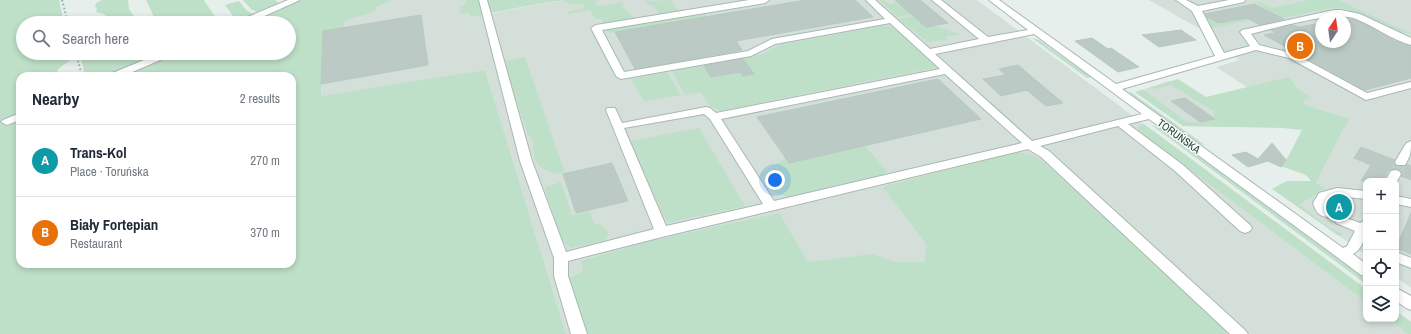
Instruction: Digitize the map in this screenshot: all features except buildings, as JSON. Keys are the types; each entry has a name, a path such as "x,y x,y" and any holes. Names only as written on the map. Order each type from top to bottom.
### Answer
{"street":[{"path":"258,16 296,0"},
{"path":"483,0 526,161 561,258 561,276 579,334"},
{"path":"705,0 712,9"},
{"path":"765,0 596,28 621,76 751,53 772,42 892,20"},
{"path":"870,0 1030,145 1045,154 1240,334"},
{"path":"936,0 986,40"},
{"name":"TORUŃSKA","path":"993,0 1363,269"},
{"path":"1180,0 1196,9 1221,57"},
{"path":"1196,9 1213,7 1241,0"},
{"path":"1256,47 1245,32 1334,13 1357,16 1411,42"},
{"path":"928,52 1035,31"},
{"path":"1114,88 1256,47 1292,56 1366,96 1411,85"},
{"path":"124,72 152,60"},
{"path":"714,117 948,70"},
{"path":"611,110 662,232"},
{"path":"626,125 706,110 714,117 771,206"},
{"path":"561,258 662,232 1030,145 1150,114"},
{"path":"7,122 16,118"},
{"path":"1119,122 1179,168 1245,228"},
{"path":"1401,162 1411,145"},
{"path":"1326,213 1322,210 1319,203 1322,196 1337,192 1363,195"},
{"path":"1399,201 1411,203"},
{"path":"1341,220 1363,234 1352,248 1342,254"},
{"path":"1399,258 1411,263"},
{"path":"1399,295 1411,304"}],"path":[{"path":"62,0 66,16"},
{"path":"78,60 81,72"}],"shaded area":[{"path":"392,0 465,0 470,17 558,1 555,0 977,0 1363,287 1363,322 1399,322 1399,313 1411,322 1411,334 566,334 485,70 321,98 325,10"},
{"path":"1149,0 1411,0 1411,32 1408,32 1411,34 1411,288 1399,279 1399,178 1363,178 1363,253 1298,207 1324,188 1316,183 1344,128 1247,87 1216,67 1240,60 1223,51 1211,29 1198,28"},
{"path":"1170,81 1236,127 1183,126 1135,92"}],"green space":[{"path":"0,0 59,0 62,16 16,16 16,60 70,60 62,66 57,71 58,72 16,72 16,117 0,121"},
{"path":"102,0 128,0 129,9 134,16 106,16 96,12 96,3"},
{"path":"146,0 204,0 215,16 154,16"},
{"path":"243,0 275,0 279,3 286,0 291,0 258,13 251,9"},
{"path":"302,0 392,0 376,7 376,10 372,12 345,21 343,28 323,31 321,96 485,70 566,334 0,334 0,124 16,118 16,268 296,268 296,72 128,72 157,60 296,60 296,16 264,16"},
{"path":"465,0 479,0 482,15 470,17 469,13 463,14 459,11 461,7 466,4"},
{"path":"486,0 562,0 489,13"},
{"path":"562,0 597,0 594,4 598,6 622,2 624,3 622,6 635,18 656,15 658,13 654,6 649,5 645,1 670,0 680,13 608,24 602,22 601,18 595,19 590,10 568,14 568,11 584,8 583,4 570,4"},
{"path":"879,0 884,0 889,4 898,3 912,14 897,17"},
{"path":"1309,0 1338,0 1407,32 1400,34 1356,13 1344,9 1331,8 1283,18 1274,15 1211,28 1202,15 1218,24 1273,13 1254,2 1260,2 1272,8"},
{"path":"239,1 246,10 255,15 233,16 225,5"},
{"path":"704,13 708,17 611,33 606,31 610,27"},
{"path":"914,16 926,27 935,26 960,34 945,37 948,40 927,42 899,19"},
{"path":"880,26 891,26 897,30 939,67 720,111 710,106 701,92 685,95 672,71 763,54 779,45"},
{"path":"1032,38 1039,40 1091,77 1087,78"},
{"path":"525,57 565,173 547,171 540,166 534,158 533,141 528,135 505,65 507,61"},
{"path":"82,60 146,60 116,72 84,72"},
{"path":"667,72 681,95 644,101 631,79"},
{"path":"1288,77 1295,86 1311,98 1304,100 1304,104 1350,119 1316,183 1325,188 1300,205 1327,226 1344,234 1339,236 1272,189 1287,181 1311,181 1306,175 1281,166 1288,157 1302,130 1283,128 1183,126 1135,92 1142,90 1147,92 1187,122 1201,123 1216,119 1214,117 1215,112 1171,85 1154,89 1149,88 1178,79 1206,97"},
{"path":"1129,91 1205,145 1200,144 1131,95"},
{"path":"1144,124 1363,287 1363,300 1140,132 1138,129 1139,126"},
{"path":"1150,124 1161,129 1363,277 1363,282"},
{"path":"699,128 745,206 667,223 630,141"},
{"path":"865,146 887,171 884,175 790,198 768,188 760,174 786,158 789,163"},
{"path":"1017,152 1032,155 1040,159 1222,324 1226,334 584,334 569,278 583,272 581,261 646,242 779,213 808,262 872,254 896,262 924,262 927,245 883,188 885,186"},
{"path":"561,182 572,215 590,212 594,224 600,224 608,231 607,238 603,241 571,248 561,239 545,189 546,187"},
{"path":"1399,313 1411,322 1411,334 1408,334 1392,322 1399,322"}],"tunnel":[{"path":"1395,174 1401,162"}],"place":[{"name":"Biały Fortepian","path":"1300,46"},
{"name":"Trans-Kol","path":"1339,207"}]}
